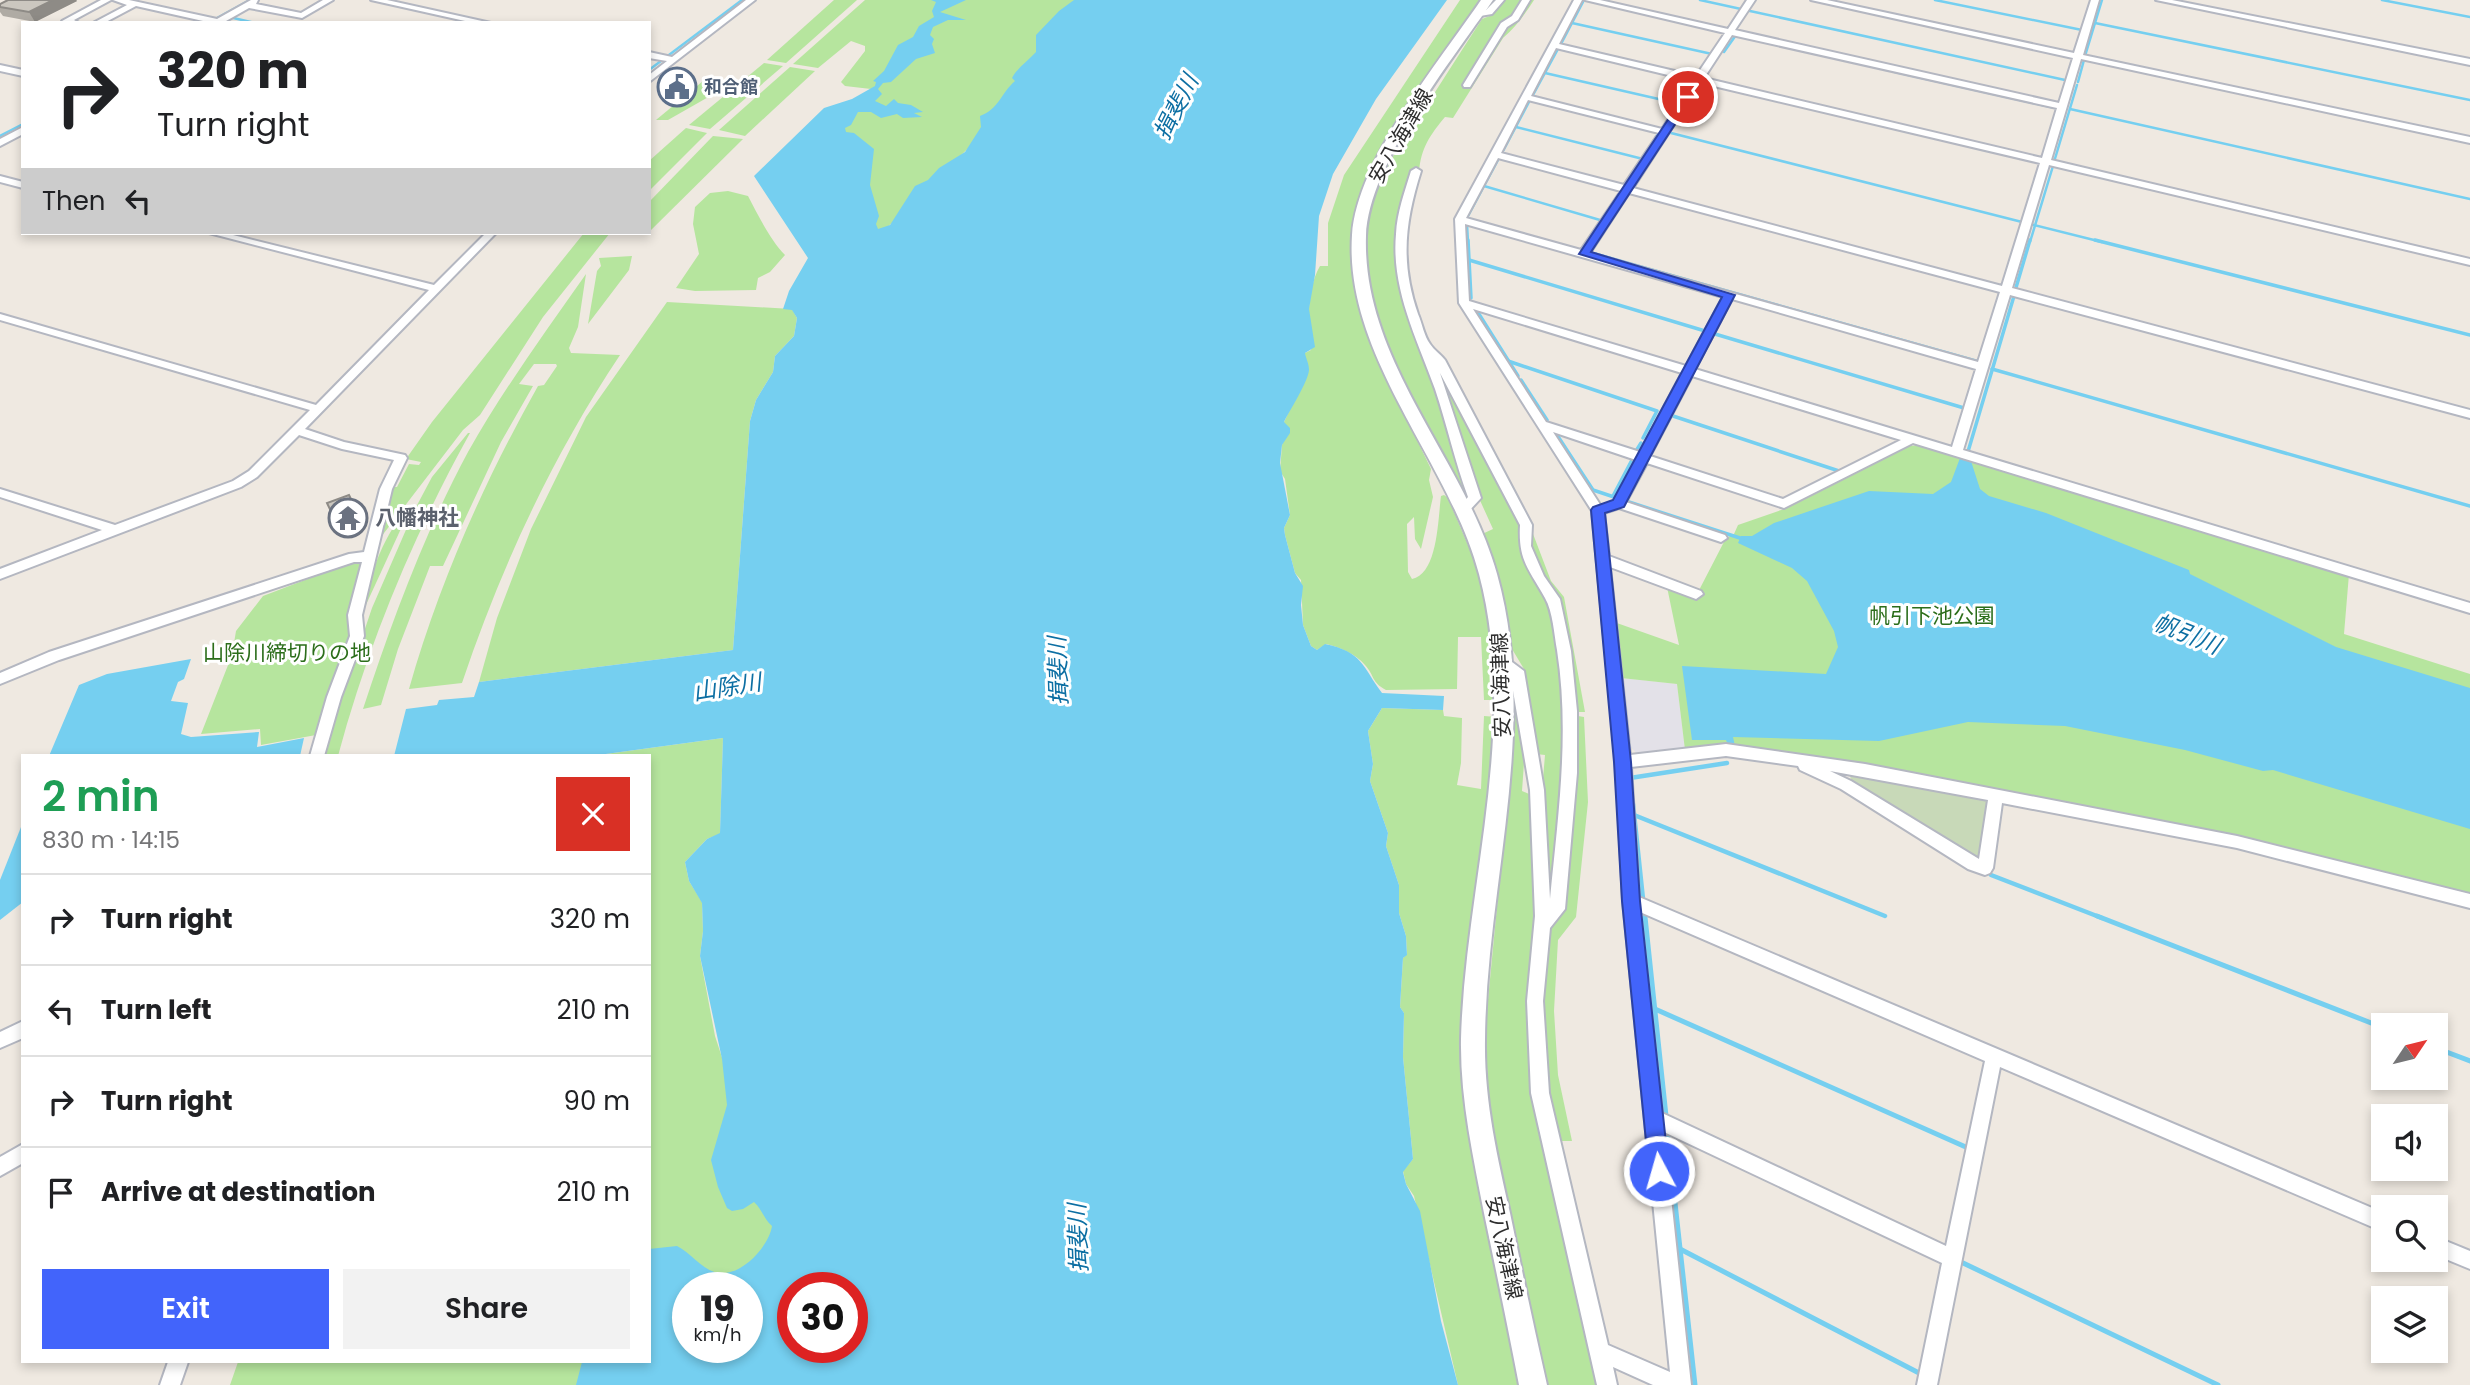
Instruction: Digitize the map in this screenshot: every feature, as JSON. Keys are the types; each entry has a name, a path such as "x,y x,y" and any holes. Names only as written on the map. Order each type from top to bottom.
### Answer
{"main road":[{"name":"安八海津線","path":"1482,8 1414,110 1374,177 1362,210 1359,238 1363,281 1378,341 1463,510 1488,571 1500,628 1504,661 1503,745 1475,992 1473,1042 1479,1115 1532,1385"}],"street":[{"path":"66,21 107,0"},
{"path":"117,0 218,21 257,0"},
{"path":"248,5 302,16 328,0"},
{"path":"375,0 477,21"},
{"path":"1482,8 1489,12 1500,0"},
{"path":"1467,85 1504,25 1515,18 1526,0"},
{"path":"1578,0 1460,219 1464,303 1598,510 1623,762 1631,901 1679,1385 1599,1350"},
{"path":"1589,0 2062,106"},
{"path":"1584,254 1751,0"},
{"path":"1815,0 2470,140"},
{"path":"1958,453 2095,0"},
{"path":"2160,0 2470,62"},
{"path":"651,77 742,1"},
{"path":"101,21 134,4"},
{"path":"1553,45 2470,262"},
{"path":"651,55 673,59"},
{"path":"0,68 21,73"},
{"path":"1526,97 1664,132"},
{"path":"0,143 21,131"},
{"path":"1495,154 2470,414"},
{"path":"1416,171 1404,202 1399,254 1408,304 1458,439 1463,468 1475,498 1463,510"},
{"path":"0,179 21,184"},
{"path":"1460,219 1982,367"},
{"path":"222,235 435,288"},
{"path":"0,317 318,409 489,235"},
{"path":"1619,503 1729,295"},
{"path":"1464,303 2470,608"},
{"path":"1422,342 1439,360 1526,525 1525,546 1538,578 1553,599 1564,651 1570,711 1570,773 1557,909 1542,925"},
{"path":"0,574 237,484 253,474 314,413"},
{"path":"1541,424 1784,504 1912,439"},
{"path":"298,430 342,446 401,458 386,489 355,615 357,636 334,697 318,754"},
{"path":"0,493 115,530"},
{"path":"1598,510 1619,503 1721,538"},
{"path":"0,679 54,656 354,557 371,557"},
{"path":"1603,559 1696,594"},
{"path":"1504,661 1517,671 1537,790 1542,925 1535,1002 1540,1093 1607,1385"},
{"path":"1623,762 1726,750 1789,759 1996,795 2237,842 2470,901"},
{"path":"1789,759 1846,785 1985,869 1996,795"},
{"path":"1631,901 2371,1217"},
{"path":"0,1040 21,1030"},
{"path":"1927,1385 1994,1057"},
{"path":"1654,1118 1952,1258"},
{"path":"0,1167 21,1154"},
{"path":"2448,1251 2470,1260"},
{"path":"170,1385 178,1363"}],"shaded area":[{"path":"1621,678 1677,684 1685,750 1638,754 1628,745"}],"green space":[{"path":"834,0 857,0 786,63 767,60"},
{"path":"865,0 1082,0 991,126 862,252 841,133 852,115 861,110 871,89 845,86 841,82 865,51 865,46 851,41 818,68 793,64"},
{"path":"1460,0 1482,0 1368,178 1356,216 1353,253 1367,328 1397,400 1431,469 1429,480 1433,497 1421,549 1415,539 1414,517 1407,524 1408,572 1412,579 1421,575 1427,567 1435,544 1441,496 1444,495 1448,498 1479,571 1492,623 1497,700 1484,700 1481,637 1458,637 1457,689 1386,690 1352,654 1326,644 1317,650 1311,646 1303,625 1301,580 1295,573 1285,535 1284,528 1290,515 1285,479 1280,471 1285,437 1284,422 1299,391 1305,353 1311,350 1312,346 1309,315 1312,286 1320,266 1328,266 1328,223 1344,175"},
{"path":"1505,0 1523,0 1508,25 1529,0 1534,0 1503,38 1453,118 1445,117 1431,136 1424,149 1419,172 1412,171 1397,233 1396,255 1454,440 1466,496 1463,498 1386,342 1374,300 1367,258 1369,216 1382,176 1394,155 1482,19 1492,15"},
{"path":"764,63 783,66 710,129 689,125"},
{"path":"790,67 815,71 745,136 719,130"},
{"path":"703,81 733,83 668,120 656,120"},
{"path":"686,128 707,133 651,189 651,159"},
{"path":"713,136 743,139 651,230 651,200"},
{"path":"728,191 748,196 785,255 770,272 758,278 756,290 695,291 676,288 699,254 693,224 695,207 710,193"},
{"path":"582,235 608,235 543,317 480,415 463,430 381,537 378,537 391,487 397,487 409,464 419,465 421,462 406,459 432,422"},
{"path":"632,256 629,270 588,324 597,271 601,266 599,258"},
{"path":"586,274 578,327 569,348 571,353 620,355 572,433 530,514 494,597 462,683 409,689 434,610 481,496 538,386 544,385 556,364 534,364 519,384 533,386 501,442 443,566 430,566 398,649 381,705 363,709 410,578 452,483 495,406"},
{"path":"667,302 792,309 797,318 794,336 775,356 773,372 756,400 750,421 733,650 479,682 497,618 531,529 586,417"},
{"path":"1436,364 1520,525 1520,545 1533,579 1547,597 1558,650 1564,769 1549,909 1541,803 1545,755 1536,754 1524,669 1509,644 1480,535 1493,529 1468,474 1462,439"},
{"path":"470,433 430,510 394,590 363,672 339,754 323,754 372,608 415,509 432,477"},
{"name":"帆引下池公園","path":"1920,445 2349,574 2344,634 2470,674 2470,897 1855,765 1685,750 1677,684 1621,678 1614,622 1679,645 1667,587 1695,598 1726,538 1734,534 1738,525 1787,508 1910,446"},
{"path":"410,505 359,620 372,574 384,545"},
{"path":"1530,526 1551,581 1564,597 1585,712 1577,712 1578,716 1584,717 1588,802 1576,917 1558,940 1554,1011 1558,1075 1572,1141 1557,1141 1543,1055 1541,1005 1547,930 1561,914 1574,777 1567,652 1528,545"},
{"name":"山除川締切りの地","path":"360,559 364,560 360,606 316,735 261,745 260,729 201,734 232,655 236,631 263,596"},
{"path":"1512,694 1516,695 1525,749 1522,791 1529,794 1539,910 1530,998 1598,1385 1543,1385 1489,1102 1485,1031 1512,751"},
{"path":"1382,708 1443,710 1444,716 1462,718 1461,763 1457,785 1481,789 1484,716 1497,717 1482,849 1481,1187 1519,1385 1458,1385 1414,1196 1406,1184 1403,1171 1413,1159 1403,1057 1404,1013 1400,1007 1403,958 1407,954 1406,936 1399,913 1399,885 1386,846 1388,833 1370,781 1373,764 1368,731"},
{"path":"723,738 720,834 707,839 685,862 689,881 702,902 700,956 715,1036 779,1232 783,1272 777,1272 777,1363 793,1363 795,1385 230,1385 238,1363 651,1363 651,754 606,754"},
{"path":"1850,772 1986,797 1992,803 1981,859 1973,859 1851,783"}],"water":[{"path":"931,0 966,0 940,12 966,20 948,20 933,27 930,35 934,39 932,44 935,53 916,59 891,82 883,83 878,89 882,94 875,101 886,106 894,99 923,112 914,113 922,117 903,118 897,114 881,118 871,112 858,112 851,125 845,128 846,132 854,133 874,149 870,185 879,216 876,224 878,229 890,225 915,186 928,180 939,168 965,152 981,127 980,116 996,105 1015,81 1012,78 1014,74 1036,52 1036,35 1074,0 1447,0 1376,99 1333,174 1319,216 1315,275 1309,309 1315,347 1305,353 1308,375 1284,422 1290,428 1290,433 1282,445 1280,463 1290,515 1284,528 1285,535 1295,573 1303,586 1303,625 1311,646 1317,650 1325,644 1347,651 1360,661 1382,693 1444,696 1443,710 1382,708 1368,731 1373,764 1370,781 1388,833 1386,846 1399,885 1399,913 1406,936 1407,955 1403,958 1400,1007 1404,1013 1403,1057 1413,1159 1403,1172 1420,1211 1441,1321 1458,1385 576,1385 582,1363 651,1363 651,1249 677,1246 713,1272 672,1272 672,1363 763,1363 763,1272 731,1272 753,1258 766,1242 772,1226 754,1202 743,1209 732,1211 727,1208 711,1160 727,1105 722,1059 700,956 702,903 689,881 685,862 707,839 720,833 723,738 606,754 395,754 406,709 437,705 439,700 474,697 479,682 733,650 750,421 756,400 773,372 775,356 794,336 797,318 792,310 783,309 789,291 808,258 754,176 824,108 852,99 875,86 876,82 873,81 884,71 898,45 913,37 919,26 934,17 932,11 936,2"},
{"name":"帆引下池公園","path":"1960,458 1971,461 1980,489 1989,496 2046,513 2189,570 2190,574 2336,647 2470,688 2470,829 2273,770 2263,771 2185,750 2065,726 1968,722 1879,741 1733,737 1735,746 1728,745 1726,740 1692,740 1682,666 1826,674 1838,647 1834,631 1807,581 1792,568 1738,543 1741,536 1752,536 1774,523 1869,491 1933,494 1951,482"},
{"path":"191,659 184,679 178,682 171,701 188,703 181,734 191,737 259,732 257,747 304,738 300,754 50,754 79,685 107,674"},
{"path":"21,827 21,904 0,920 0,880"}],"building":[{"path":"8,0 53,0 29,12 0,7 0,4"},
{"name":"八幡神社","path":"349,495 360,518 338,526 327,503"}],"waterway":[{"path":"212,21 250,0"},
{"path":"651,68 742,0"},
{"path":"1700,0 1741,9"},
{"path":"1935,0 2082,30"},
{"path":"2095,23 2102,0"},
{"path":"2382,0 2470,17"},
{"path":"1572,23 1583,2"},
{"path":"1750,11 2065,80"},
{"path":"229,17 246,21"},
{"path":"1561,44 1572,23"},
{"path":"1572,23 1712,54"},
{"path":"2085,56 2095,23"},
{"path":"2095,23 2470,100"},
{"path":"1724,52 1736,35 1739,36"},
{"path":"1533,95 1558,49"},
{"path":"2078,82 2084,60"},
{"path":"1895,72 2055,108"},
{"path":"1545,73 1676,103"},
{"path":"2054,162 2077,85"},
{"path":"1502,153 1529,102"},
{"path":"2070,109 2470,199"},
{"path":"0,136 21,125"},
{"path":"1516,127 1643,159 1645,155"},
{"path":"1671,133 2022,222"},
{"path":"1651,145 1658,134"},
{"path":"1484,186 1498,160"},
{"path":"2035,225 2053,166"},
{"path":"1468,216 1484,186"},
{"path":"1484,186 1600,220"},
{"path":"1467,224 1468,242"},
{"path":"2030,224 2035,225"},
{"path":"2030,242 2035,225"},
{"path":"2035,225 2102,242"},
{"path":"1468,240 1469,260"},
{"path":"2015,291 2030,240"},
{"path":"2095,240 2470,335"},
{"path":"1595,254 1979,362"},
{"path":"1469,260 1705,331"},
{"path":"1469,260 1471,298"},
{"path":"1992,369 2014,296"},
{"path":"1477,311 1509,361"},
{"path":"1715,334 1964,408"},
{"path":"1509,361 1657,411 1643,438"},
{"path":"1509,361 1518,376"},
{"path":"1967,455 1992,369"},
{"path":"1992,369 2470,506"},
{"path":"1521,380 1547,420"},
{"path":"1673,416 1839,471"},
{"path":"1557,435 1593,490 1614,497"},
{"path":"1636,451 1641,443"},
{"path":"1613,496 1633,458"},
{"path":"1629,502 1743,539"},
{"path":"1631,781 1630,778 1727,763"},
{"path":"1633,804 1634,815"},
{"path":"1634,815 1885,916"},
{"path":"1634,815 1643,899"},
{"path":"1991,875 2102,918"},
{"path":"2097,916 2371,1023"},
{"path":"1645,917 1666,1116"},
{"path":"1655,1009 1968,1148"},
{"path":"2448,1053 2470,1061"},
{"path":"1667,1130 1680,1249"},
{"path":"1680,1249 1919,1373"},
{"path":"1680,1249 1695,1385"},
{"path":"1961,1262 2218,1385"}],"place":[{"name":"和合館","path":"677,87"},
{"name":"八幡神社","path":"348,518"}],"route":[{"path":"1659,1171 1631,901 1623,762 1598,510 1619,503 1729,295 1584,254 1688,97"}],"water label":[{"name":"揖斐川","path":"1176,107"},
{"name":"帆引川","path":"2187,634"},
{"name":"揖斐川","path":"1058,671"},
{"name":"山除川","path":"727,687"},
{"name":"揖斐川","path":"1078,1238"}]}
